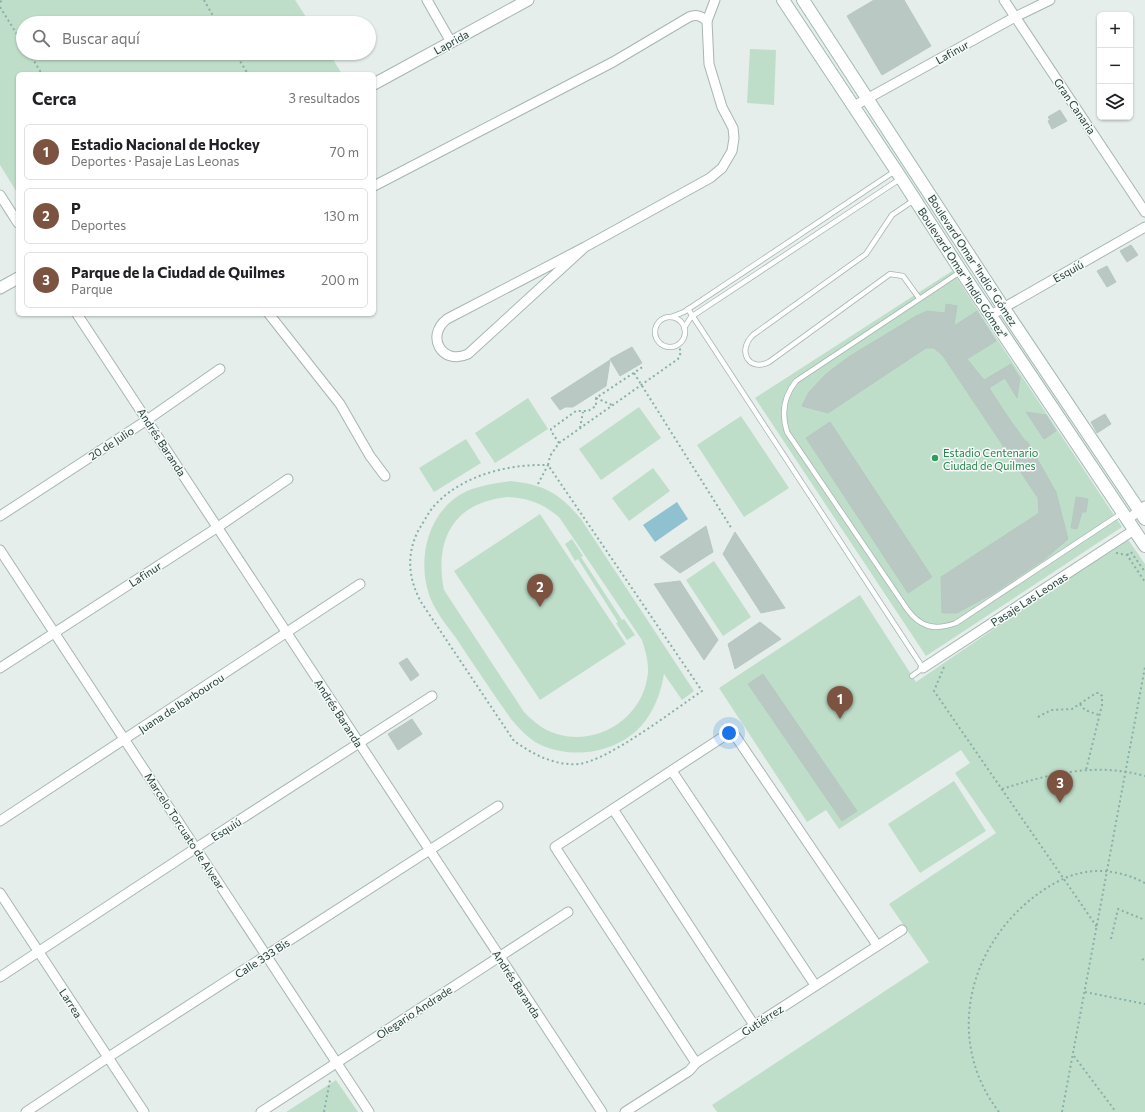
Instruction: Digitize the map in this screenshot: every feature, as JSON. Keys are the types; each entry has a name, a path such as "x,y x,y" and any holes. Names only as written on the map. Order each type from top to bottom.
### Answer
{"main road":[{"name":"Boulevard Omar \"Indio Gómez\"","path":"783,0 899,174 961,272 1145,546"},
{"name":"Boulevard Omar \"Indio\" Gómez","path":"803,0 1003,307 1143,511"}],"street":[{"path":"427,0 451,42"},
{"name":"Laprida","path":"376,83 528,0"},
{"path":"585,247 468,354 455,357 446,355 440,348 437,341 437,334 440,327 447,319 585,247 710,178 722,168 732,151 734,138 732,128 722,107 709,64 708,21 715,0"},
{"name":"Gran Canaria","path":"1004,0 1145,212"},
{"name":"Lafinur","path":"854,106 1016,17 1050,0"},
{"path":"376,185 613,62 689,17 695,15 701,16 708,21"},
{"path":"0,195 16,220"},
{"name":"Esquiú","path":"991,315 1145,227"},
{"path":"0,288 16,279"},
{"name":"Andrés Baranda","path":"78,316 602,1112"},
{"path":"271,316 340,404 370,456 385,476"},
{"name":"20 de Julio","path":"0,516 147,420 220,368"},
{"name":"Lafinur","path":"0,668 218,527 288,479"},
{"path":"1124,516 1143,511"},
{"name":"Pasaje Las Leonas","path":"923,668 1134,530"},
{"name":"Marcelo Torcuato de Alvear","path":"0,550 124,740 267,954 369,1112"},
{"name":"Juana de Ibarbourou","path":"0,821 288,633 360,584"},
{"name":"Esquiú","path":"0,977 196,848 432,696"},
{"path":"696,1063 555,847 732,731 877,946"},
{"path":"672,771 815,985"},
{"name":"Calle 333 Bis","path":"26,1112 267,954 498,806"},
{"path":"613,809 754,1025"},
{"name":"Larrea","path":"0,893 107,1058 144,1112"},
{"name":"Olegario Andrade","path":"260,1112 327,1070 337,1062 568,912"},
{"name":"Gutiérrez","path":"625,1112 690,1071 696,1063 902,930"}],"lane":[{"path":"671,317 680,321 684,328 684,337 678,344 666,347 658,342 655,334 659,322 688,309 899,174"},
{"path":"684,328 692,316 899,174"},
{"path":"915,199 892,215 866,254 753,335 746,342 744,351 748,360 755,364 763,365 769,362 890,274 904,276 919,298"},
{"path":"961,272 919,298 796,381 790,389 784,411 784,422 787,432 916,621 929,626 948,626 956,622 1124,516"},
{"path":"688,309 923,668 912,676"}],"path":[{"path":"204,0 213,16"},
{"path":"0,7 16,33"},
{"path":"33,60 41,72"},
{"path":"239,60 247,72"},
{"path":"538,484 548,465 550,456 559,443 678,359 681,352 678,344"},
{"path":"596,398 644,366"},
{"path":"634,373 732,529"},
{"path":"596,398 612,405"},
{"path":"559,443 551,429 576,412 588,411 596,406 596,398"},
{"path":"580,428 583,412"},
{"path":"531,464 548,465 702,692 603,756 578,764 542,758 514,741 421,602 412,582 409,566 416,535 426,516 433,507 458,486 482,475 506,468 531,464"},
{"path":"1110,555 1117,553 1127,555 1131,552 1145,572"},
{"path":"1127,555 1145,582"},
{"path":"944,667 934,690 1097,927"},
{"path":"1062,1112 1145,667"},
{"path":"1038,717 1051,710 1068,710 1096,693 1100,693 1102,696 1102,705 1086,770"},
{"path":"1080,704 1086,710 1100,715"},
{"path":"1002,788 1044,776 1086,770 1126,771 1145,776"},
{"path":"999,1112 982,1086 971,1050 969,1013 975,982 986,951 1005,923 1034,896 1063,878 1084,872 1107,871 1124,875 1145,883"},
{"path":"1111,940 1118,909 1145,920"},
{"path":"1085,992 1145,1004"},
{"path":"1073,1055 1116,1112"},
{"path":"324,1112 330,1079 327,1070"}],"green space":[{"path":"0,0 295,0 305,16 16,16 16,60 333,60 341,72 16,72 16,191 0,165"},
{"path":"750,49 776,50 774,105 747,103"},
{"name":"Estadio Centenario Ciudad de Quilmes","path":"952,271 1122,527 926,656 755,398"},
{"path":"528,398 548,429 495,463 475,433"},
{"path":"639,407 661,438 601,480 579,449"},
{"path":"741,416 789,488 744,517 697,445"},
{"path":"466,439 481,463 434,492 419,468"},
{"path":"653,468 670,491 629,521 612,498"},
{"path":"511,481 533,485 550,492 566,503 581,519 694,691 682,700 664,674 658,698 646,720 636,731 624,740 610,747 580,753 564,752 549,748 528,737 511,719 440,616 432,602 427,587 425,555 433,524 442,511 453,500 467,491 483,486","holes":["508,497 535,502 559,517 642,640 648,664 647,679 643,694 626,718 601,733 572,737 552,732 543,728 531,719 524,712 444,590 442,555 446,539 452,526 461,515 474,506 489,500"]},
{"path":"540,514 626,644 540,700 454,571"},
{"path":"1127,538 1145,564 1145,1112 717,1112 712,1105 929,962 889,904 996,833 955,773 970,763 961,750 839,829 826,810 807,822 719,688 860,595 916,682"},
{"path":"572,539 583,556 581,557 622,620 624,619 635,635 627,640 616,623 618,622 578,559 575,561 565,544"},
{"path":"714,561 751,617 723,636 686,580"},
{"path":"954,781 986,831 920,873 888,824"},
{"path":"336,1080 358,1112 286,1112"}],"water":[{"path":"677,502 688,519 655,542 643,525"}],"building":[{"path":"874,0 904,0 931,46 882,75 847,16"},
{"path":"1060,110 1067,121 1052,129 1048,121 1050,120 1048,117"},
{"path":"1131,245 1138,255 1127,262 1120,251"},
{"path":"1107,266 1116,282 1107,287 1097,271"},
{"path":"946,304 957,306 954,326 977,311 996,341 967,359 984,380 1011,364 1020,378 1017,398 1005,378 989,388 1008,417 1026,442 1027,441 1056,492 1068,539 1045,559 992,594 957,613 942,613 941,577 1039,513 1038,498 943,356 934,348 926,348 828,413 802,406 809,392 826,374 850,356 916,316 927,311 945,313"},
{"path":"632,347 642,363 620,376 610,359"},
{"path":"610,360 606,386 573,407 565,407 560,410 551,398"},
{"path":"1026,412 1046,415 1056,431 1044,439"},
{"path":"1105,414 1111,424 1097,433 1091,422"},
{"path":"830,422 932,577 908,593 806,438"},
{"path":"1076,497 1088,499 1086,512 1082,512 1077,529 1071,528"},
{"path":"706,526 713,552 680,573 660,557"},
{"path":"735,532 785,608 761,613 723,554"},
{"path":"680,581 718,640 704,660 654,584"},
{"path":"760,622 781,639 735,669 728,644"},
{"path":"407,658 419,675 411,681 399,663"},
{"path":"763,674 857,811 842,821 748,684"},
{"path":"412,719 422,734 398,750 388,734"}],"place":[{"name":"Estadio Centenario Ciudad de Quilmes","path":"935,458"},
{"name":"P","path":"540,607"},
{"name":"Estadio Nacional de Hockey","path":"840,719"},
{"name":"Parque de la Ciudad de Quilmes","path":"1060,803"}]}
